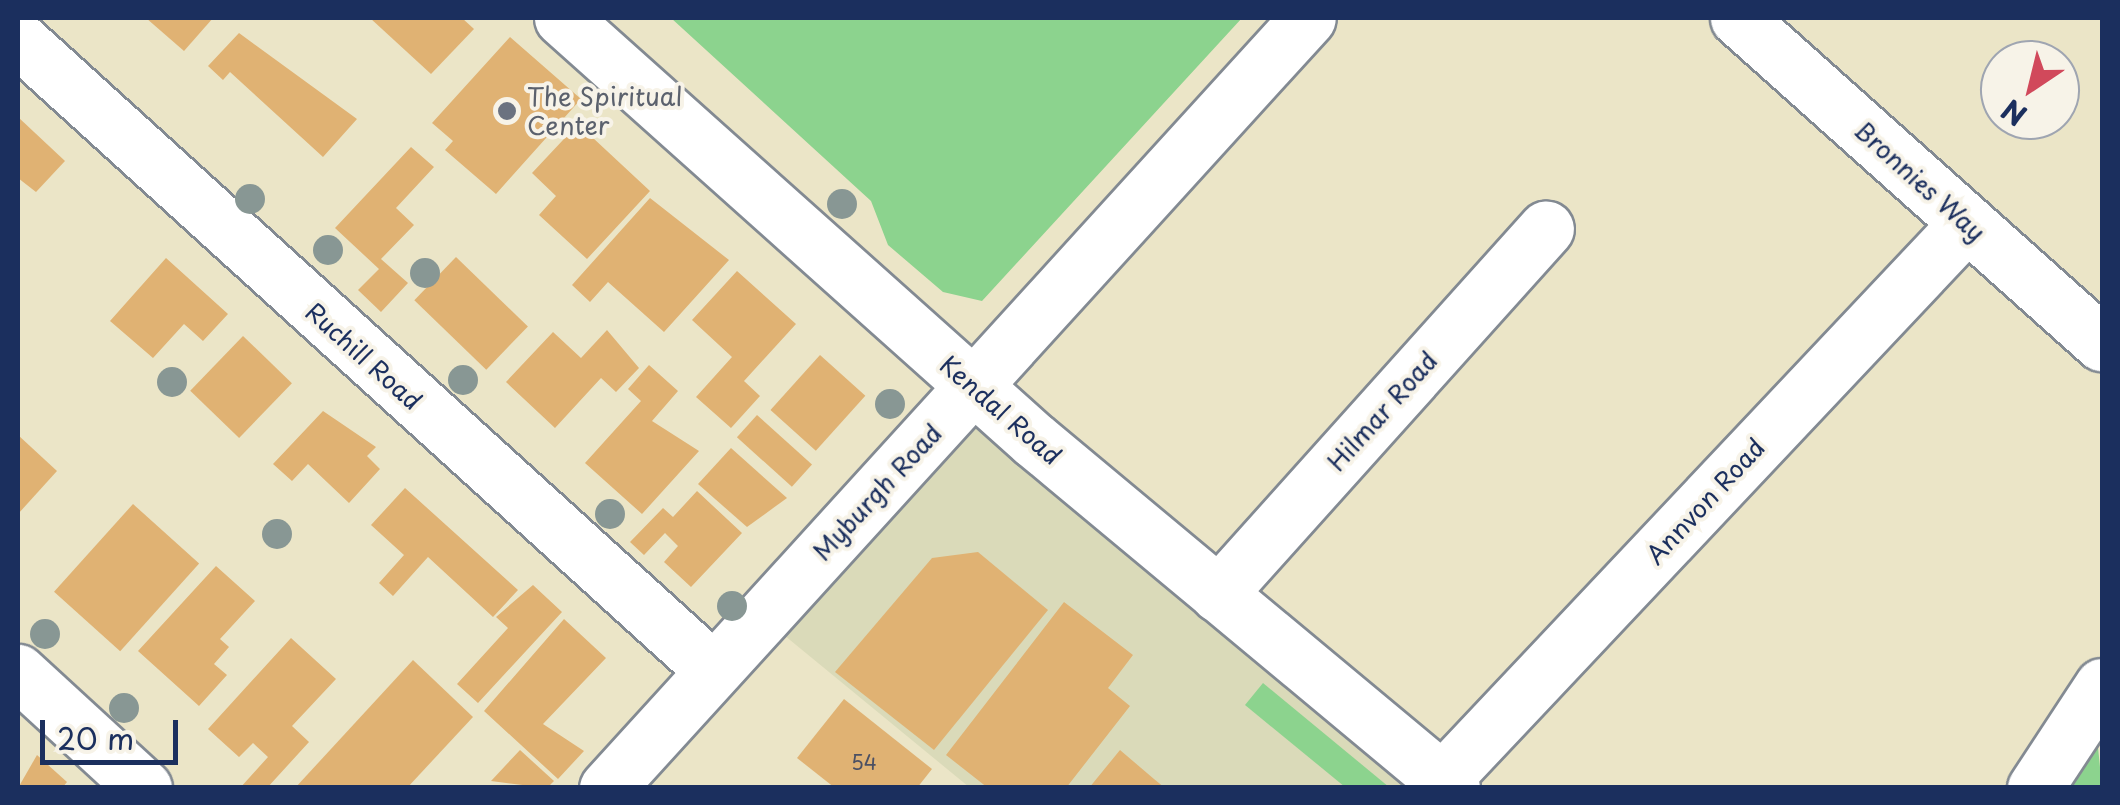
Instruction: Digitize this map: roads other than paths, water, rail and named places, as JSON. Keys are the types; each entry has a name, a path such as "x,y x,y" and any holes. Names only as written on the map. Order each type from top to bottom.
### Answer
{"street":[{"name":"Kendal Road","path":"562,18 974,386 1447,784"},
{"name":"Myburgh Road","path":"607,788 1308,18"},
{"name":"Bronnies Way","path":"1738,18 2102,343"},
{"name":"Ruchill Road","path":"18,40 713,670"},
{"name":"Annvon Road","path":"1447,784 1967,223"},
{"name":"Hilmar Road","path":"1218,594 1546,228"},
{"path":"18,672 144,788"},
{"path":"2035,788 2102,686"}],"place":[{"name":"The Spiritual Center","path":"507,111"}]}
